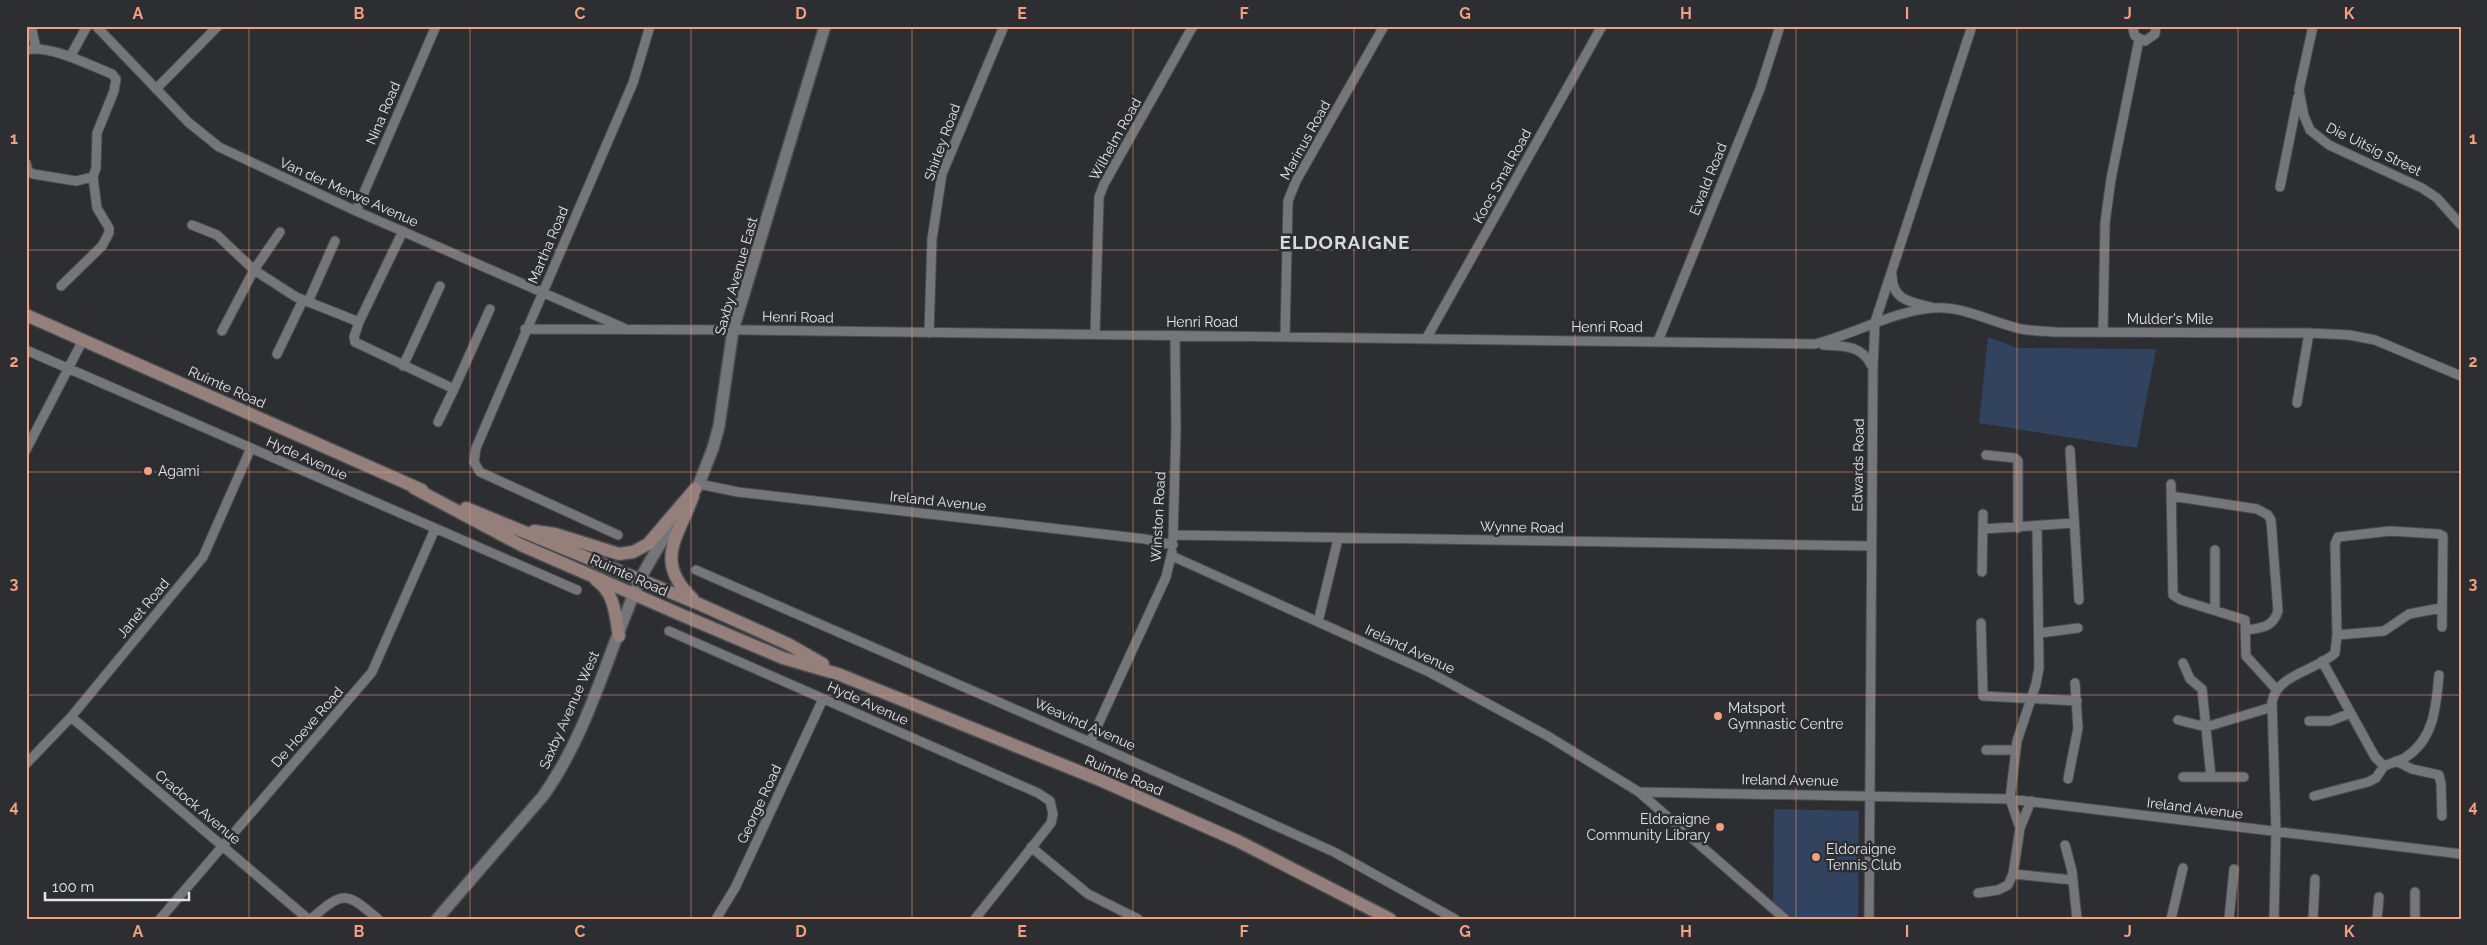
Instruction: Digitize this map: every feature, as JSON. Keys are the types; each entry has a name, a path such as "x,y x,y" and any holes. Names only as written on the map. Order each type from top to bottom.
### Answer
{"main road":[{"name":"Ruimte Road","path":"26,315 414,488 527,532 699,604 788,644 838,674"},
{"path":"527,532 540,531 555,534 611,552 629,553 648,544 697,487"},
{"path":"697,487 684,522 672,544 670,561 680,585 699,604"},
{"name":"Ruimte Road","path":"414,488 521,545 783,658 838,674 1100,780 1238,841 1390,919"},
{"path":"584,571 601,584 612,600 619,636"}],"street":[{"path":"31,26 31,49 70,57 112,74 116,79 114,91 97,134 96,168 93,177 97,208 109,228 107,238 102,246 60,286"},
{"path":"70,57 87,26"},
{"name":"Van der Merwe Avenue","path":"96,26 188,122 219,147 356,211 627,329"},
{"path":"156,89 218,26"},
{"name":"Nina Road","path":"356,211 436,26"},
{"name":"Martha Road","path":"618,535 480,472 474,462 476,448 525,329 632,84 650,26"},
{"name":"Saxby Avenue East","path":"635,595 640,580 659,545 697,487 718,426 733,330 826,26"},
{"name":"Shirley Road","path":"928,333 932,239 942,174 1004,26"},
{"name":"Wilhelm Road","path":"1095,334 1099,197 1104,184 1193,26"},
{"name":"Marinus Road","path":"1285,337 1288,201 1296,181 1384,26"},
{"name":"Koos Smal Road","path":"1426,339 1602,26"},
{"name":"Ewald Road","path":"1658,341 1760,89 1780,26"},
{"name":"Edwards Road","path":"1869,919 1871,546 1875,322 1972,26"},
{"path":"2132,26 2134,36 2145,41 2153,37 2156,26"},
{"name":"Die Uitsig Street","path":"2313,26 2299,90 2306,123 2318,138 2422,188 2444,204 2461,225"},
{"path":"2103,332 2105,223 2111,179 2140,40"},
{"path":"2280,187 2299,90"},
{"path":"26,163 28,171 33,174 76,181 93,177"},
{"path":"192,225 228,243 254,270 305,301 359,322"},
{"path":"403,231 359,322 354,342 454,389"},
{"path":"222,331 254,270 280,232"},
{"path":"277,354 336,241"},
{"path":"1892,267 1892,285 1900,296 1914,303 1933,308"},
{"path":"403,366 440,286"},
{"path":"438,422 490,308"},
{"name":"Mulder's Mile","path":"1875,322 1933,308 1960,311 2023,329 2103,332 2309,333 2344,335 2376,340 2461,376"},
{"name":"Henri Road","path":"525,329 1095,334 1815,344 1839,338 1875,322"},
{"path":"2297,403 2309,333"},
{"name":"Winston Road","path":"1090,742 1166,577 1172,556 1176,430 1175,336"},
{"path":"26,450 69,369 82,340"},
{"path":"1815,344 1856,349 1867,356 1873,368"},
{"name":"Hyde Avenue","path":"26,350 577,590"},
{"path":"26,432 36,432"},
{"name":"Janet Road","path":"26,764 71,716 203,557 251,448"},
{"path":"2070,450 2079,600"},
{"path":"1986,455 2015,458 2018,461 2018,528"},
{"path":"2172,484 2173,595 2178,599 2245,620 2247,630 2246,656 2276,689"},
{"name":"Ireland Avenue","path":"697,487 1145,538 1173,545"},
{"path":"2171,496 2257,510 2263,512 2271,520 2278,611 2273,622 2268,626 2247,630"},
{"path":"1982,572 1983,514"},
{"path":"1983,529 2037,527 2074,523"},
{"path":"2020,828 2010,799 2019,732 2032,698 2039,668 2040,632 2037,527"},
{"name":"De Hoeve Road","path":"160,919 372,672 435,529"},
{"path":"2274,919 2276,832 2272,707 2276,689 2335,653 2337,635 2335,544 2338,537 2342,535 2390,531 2441,534 2444,540 2442,627"},
{"name":"Wynne Road","path":"1173,535 1871,546"},
{"path":"1318,622 1338,539"},
{"path":"2215,550 2215,610"},
{"name":"Ireland Avenue","path":"1172,556 1433,674 1546,735 1639,792 2010,799 2461,854"},
{"name":"Weavind Avenue","path":"696,570 1090,742 1334,852 1454,919"},
{"name":"Saxby Avenue West","path":"437,919 543,796 557,776 597,689 635,595"},
{"path":"2337,635 2384,631 2409,614 2441,608"},
{"path":"1981,623 1983,696 2077,701"},
{"path":"2040,632 2078,628"},
{"name":"Hyde Avenue","path":"669,631 1038,793 1050,801 1053,814 1051,823 1031,847"},
{"path":"2322,661 2375,756 2384,766"},
{"path":"2184,663 2190,679 2202,689 2211,777"},
{"path":"2314,796 2368,782 2376,778 2384,766 2406,756 2423,741 2430,729 2434,716 2439,674"},
{"path":"2068,779 2078,728 2075,683"},
{"name":"George Road","path":"716,919 735,888 823,698"},
{"path":"2178,720 2206,727 2272,707"},
{"path":"2309,722 2330,721 2351,713"},
{"name":"Cradock Avenue","path":"71,716 310,919 331,901 348,897 355,900 378,919"},
{"path":"1986,750 2016,750"},
{"path":"2396,761 2412,769 2439,775 2442,816"},
{"path":"2182,777 2244,777"},
{"path":"1639,792 1785,919"},
{"path":"1978,893 2004,889 2008,885 2013,874 2020,828 2031,801"},
{"path":"2065,845 2074,880 2077,919"},
{"path":"975,919 1031,847 1088,894 1138,919"},
{"path":"2171,919 2183,868"},
{"path":"2230,919 2234,868"},
{"path":"2013,874 2074,880"},
{"path":"2313,919 2315,879"},
{"path":"2415,892 2415,919"},
{"path":"2377,919 2380,897"}],"shaded area":[{"path":"1988,337 2017,348 2156,349 2137,448 1979,423"},
{"name":"Eldoraigne Tennis Club","path":"1774,809 1859,811 1858,919 1790,919 1773,903"}],"place":[{"name":"Agami","path":"148,471"},
{"name":"Matsport Gymnastic Centre","path":"1718,716"},
{"name":"Eldoraigne Community Library","path":"1720,827"},
{"name":"Eldoraigne Tennis Club","path":"1816,857"}],"district":[{"name":"ELDORAIGNE","path":"1345,242"}]}
